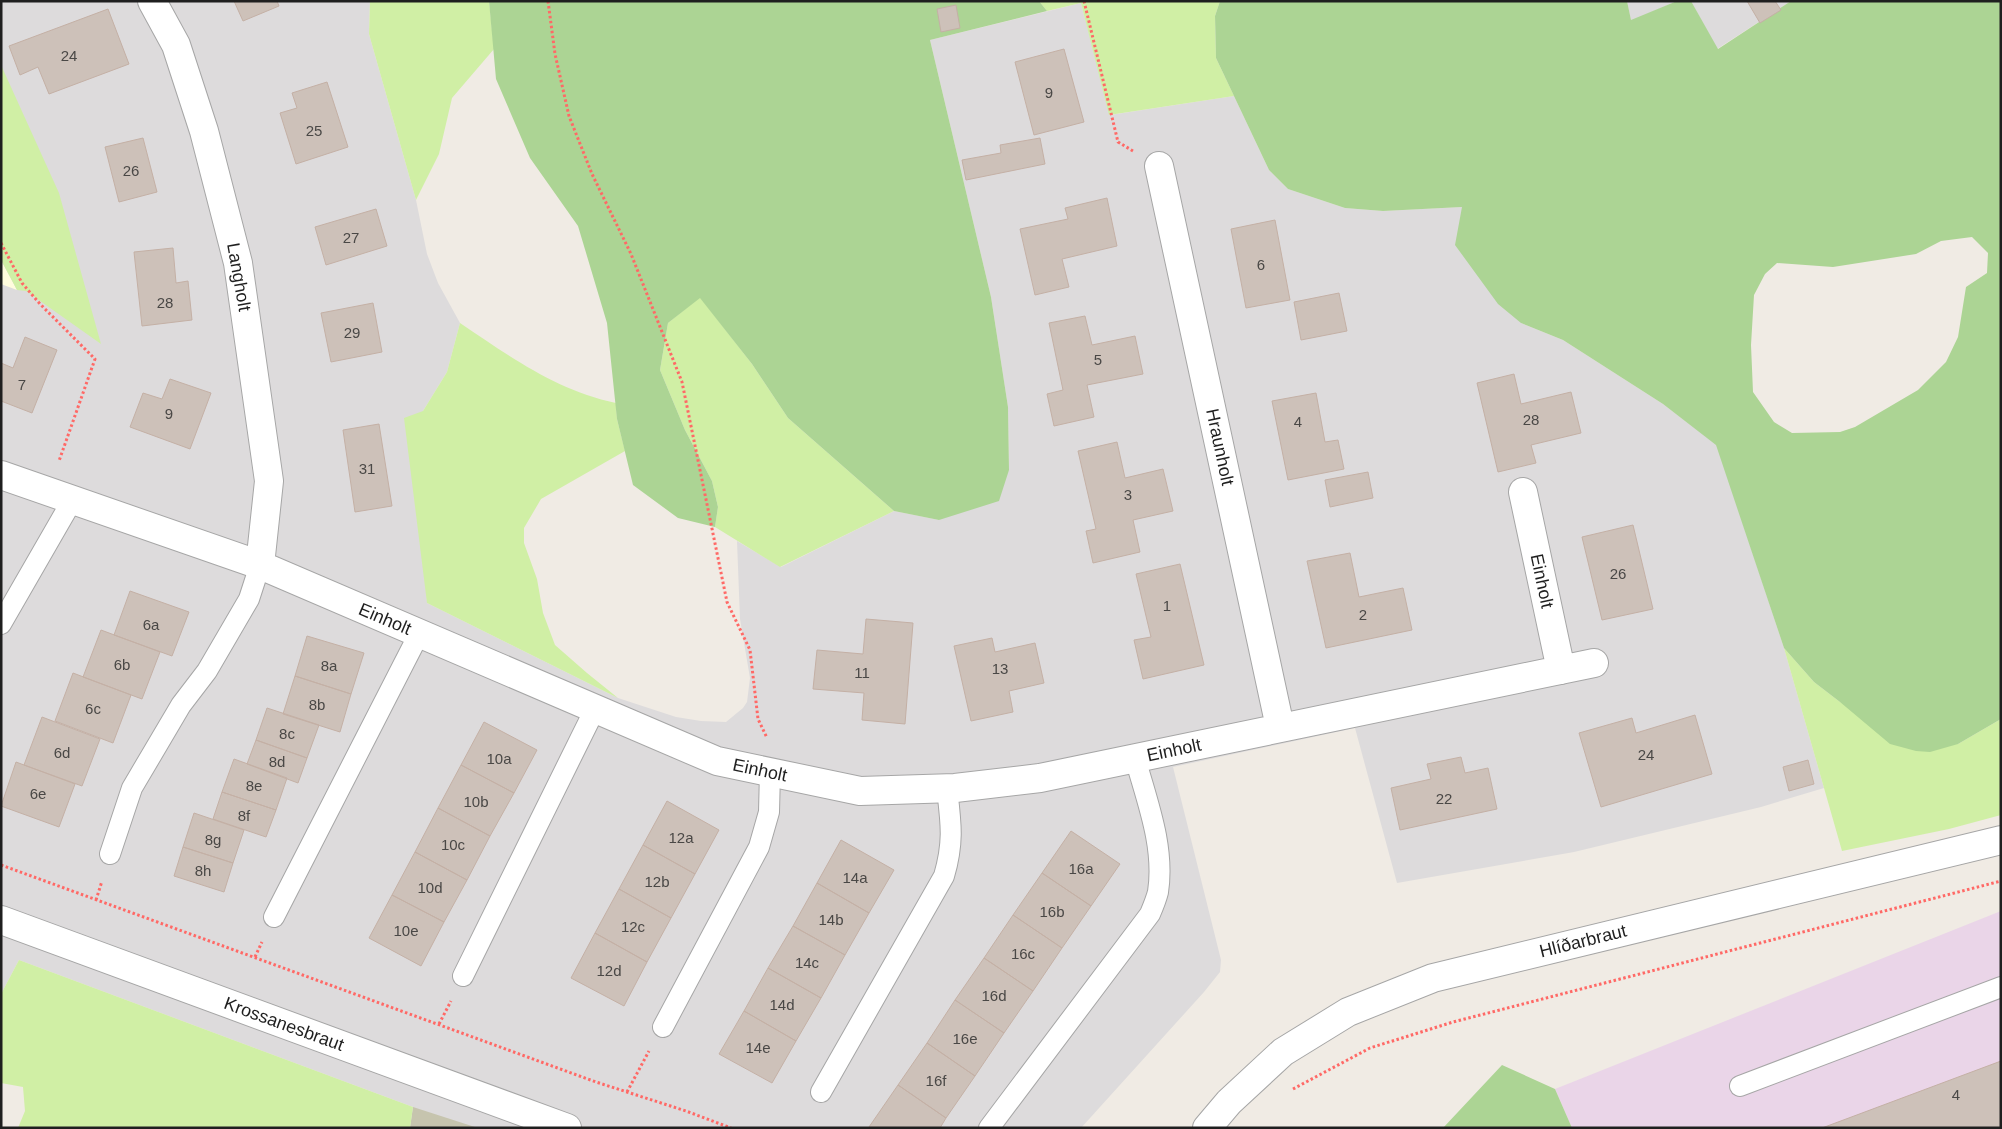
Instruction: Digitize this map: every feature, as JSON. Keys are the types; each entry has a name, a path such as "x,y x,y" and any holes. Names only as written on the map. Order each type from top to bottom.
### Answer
{"street":[{"name":"Langholt","path":"152,1 176,46 196,106 238,263 269,481 260,565"},
{"name":"Hraunholt","path":"1159,166 1280,727"},
{"name":"Einholt","path":"1,475 260,565 717,761 860,791 947,789 1040,778 1594,662"},
{"name":"Einholt","path":"1523,492 1561,670"},
{"name":"Hlíðarbraut","path":"1207,1128 1229,1102 1283,1052 1348,1012 1433,978 2001,840"},
{"name":"Krossanesbraut","path":"1,920 567,1128"}],"lane":[{"path":"1,624 61,495"},
{"path":"110,854 132,788 181,705 207,671 248,599 260,565"},
{"path":"274,917 419,634"},
{"path":"463,976 594,709"},
{"path":"989,1128 1150,914 1158,894 1160,868 1157,838 1135,758"},
{"path":"663,1027 759,846 778,774"},
{"path":"821,1092 944,876 950,856 952,834 947,789"},
{"path":"1740,1086 2001,987"}],"path":[{"path":"548,1 555,54 569,116 592,174 632,254 682,382 726,602 750,650 758,719 778,774"},
{"path":"1084,1 1118,142 1159,166"},
{"path":"1,243 22,283 40,304 95,359 61,495"},
{"path":"1,865 627,1092 732,1128"},
{"path":"1290,1090 1370,1048 1453,1022 2001,880"},
{"path":"627,1092 663,1027"}],"shaded area":[{"path":"1,1 370,1 369,34 416,200 427,254 438,283 460,323 447,372 423,411 427,603 618,698 676,717 726,722 743,708 747,702 750,678 740,619 737,541 781,567 894,511 939,520 1009,470 1008,407 991,297 930,40 1081,3 1110,115 1234,96 1269,170 1288,189 1345,208 1383,211 1462,207 1521,323 1563,340 1663,404 1717,445 1784,648 1824,788 1761,807 1574,852 1397,883 1355,728 1173,767 1221,960 1220,972 1081,1128 410,1128 413,1107 19,960 1,994"},
{"path":"1627,1 1677,1 1631,21"},
{"path":"1691,1 1791,1 1717,49"},
{"path":"1,260 17,290 1,284"},
{"path":"2001,911 2001,1128 1572,1128 1555,1089"},
{"path":"413,1107 478,1128 410,1128"}],"green space":[{"path":"370,1 489,1 494,49 452,98 439,154 416,200 369,34"},
{"path":"489,1 1039,1 1047,11 930,40 991,297 1008,407 1009,470 999,501 939,520 894,511 788,418 752,364 700,298 668,323 660,370 685,430 712,481 718,507 715,527 678,518 633,485 617,419 607,323 578,226 530,158 496,79"},
{"path":"1039,1 1220,1 1215,16 1216,58 1234,96 1109,115 1081,3 1047,11"},
{"path":"1220,1 1627,1 1631,20 1677,1 1691,1 1718,49 1791,1 2001,1 2001,719 1958,744 1930,752 1916,751 1890,744 1814,682 1784,648 1716,445 1663,404 1563,340 1521,323 1498,304 1455,245 1462,207 1383,211 1345,208 1288,189 1269,170 1216,58 1215,16","holes":["1972,237 1988,253 1987,273 1966,287 1958,337 1946,362 1918,390 1855,427 1840,432 1792,433 1774,422 1753,392 1751,345 1754,295 1765,274 1777,263 1833,267 1916,254 1941,241"]},
{"path":"1,65 59,193 101,344 26,291 17,290 1,260"},
{"path":"700,297 752,364 788,418 894,511 780,567 715,527 718,507 712,481 685,430 660,370 668,323"},
{"path":"460,323 534,371 574,390 616,403 617,419 625,451 541,499 524,528 524,543 537,579 543,613 555,645 618,698 427,603 404,418 423,411 447,372"},
{"path":"1784,648 1814,682 1840,702 1958,744 2001,719 2001,815 1949,829 1842,851"},
{"path":"19,960 413,1107 410,1128 18,1128 25,1111 23,1087 1,1083 1,994"},
{"path":"1502,1065 1555,1089 1572,1128 1443,1128"}],"building":[{"path":"234,1 277,1 279,6 243,21"},
{"path":"1747,1 1775,1 1781,10 1760,23"},
{"path":"956,5 960,28 941,32 937,9"},
{"path":"108,9 129,64 49,94 38,67 20,75 9,46"},
{"path":"1064,49 1084,122 1034,135 1015,62"},
{"path":"327,82 348,147 296,164 280,113 297,108 292,93"},
{"path":"143,138 157,192 119,202 105,147"},
{"path":"1040,138 1045,164 966,180 962,160 1001,153 1000,145"},
{"path":"1107,198 1117,246 1062,259 1069,287 1035,295 1020,229 1068,219 1065,208"},
{"path":"376,209 387,246 326,265 315,227"},
{"path":"1275,220 1290,300 1246,308 1231,229"},
{"path":"173,248 176,283 188,281 192,320 142,326 134,252"},
{"path":"1339,293 1347,331 1301,340 1294,302"},
{"path":"373,303 382,352 331,362 321,313"},
{"path":"1085,316 1092,345 1135,336 1143,374 1087,385 1094,417 1054,426 1047,394 1063,390 1049,323"},
{"path":"25,337 57,350 32,413 1,401 1,363 13,368"},
{"path":"1514,374 1521,404 1571,392 1581,433 1531,445 1536,463 1498,472 1477,383"},
{"path":"170,379 211,393 190,449 130,427 143,393 162,399"},
{"path":"1316,393 1325,442 1338,440 1344,469 1288,480 1272,401"},
{"path":"379,424 392,506 355,512 343,430"},
{"path":"1117,442 1125,478 1163,469 1173,511 1133,520 1140,552 1093,563 1086,531 1096,529 1078,451"},
{"path":"1368,472 1373,498 1330,507 1325,480"},
{"path":"1633,525 1653,609 1602,620 1582,537"},
{"path":"1350,553 1359,597 1403,588 1412,630 1326,648 1307,561"},
{"path":"1180,564 1204,665 1143,679 1134,640 1151,637 1136,574"},
{"path":"130,591 189,612 172,656 114,635"},
{"path":"866,619 913,623 905,724 862,720 864,693 813,689 817,650 863,654"},
{"path":"101,630 160,652 142,699 83,677"},
{"path":"307,636 364,653 351,694 295,676"},
{"path":"992,638 995,652 1035,643 1044,683 1009,691 1013,712 971,721 954,646"},
{"path":"73,673 131,695 113,743 55,721"},
{"path":"295,676 351,694 340,732 283,714"},
{"path":"267,708 319,725 307,758 256,740"},
{"path":"1695,715 1712,774 1601,807 1579,733 1632,718 1636,733"},
{"path":"42,717 100,739 82,786 24,765"},
{"path":"484,722 537,750 514,793 461,765"},
{"path":"256,740 307,758 298,783 247,764"},
{"path":"1461,757 1465,773 1488,768 1497,809 1400,830 1391,788 1431,779 1427,764"},
{"path":"234,759 287,778 276,810 222,792"},
{"path":"1808,760 1814,784 1789,791 1783,767"},
{"path":"16,762 75,784 59,827 1,806"},
{"path":"461,765 514,793 490,836 438,808"},
{"path":"222,792 276,810 266,837 213,819"},
{"path":"667,801 719,830 695,874 643,845"},
{"path":"438,808 490,836 467,880 415,852"},
{"path":"194,813 244,830 233,863 183,847"},
{"path":"1071,831 1120,864 1091,906 1042,873"},
{"path":"841,840 894,870 869,913 817,883"},
{"path":"643,845 695,874 671,918 619,889"},
{"path":"183,847 233,863 224,892 174,876"},
{"path":"415,852 467,880 444,922 392,895"},
{"path":"1042,873 1091,906 1062,948 1013,915"},
{"path":"817,883 869,913 845,955 793,926"},
{"path":"619,889 671,918 647,962 595,933"},
{"path":"392,895 444,922 421,966 369,938"},
{"path":"1013,915 1062,948 1033,991 984,958"},
{"path":"793,926 845,955 821,998 768,968"},
{"path":"595,933 647,962 624,1006 571,978"},
{"path":"984,958 1033,991 1004,1033 955,1000"},
{"path":"768,968 821,998 796,1041 744,1011"},
{"path":"955,1000 1004,1033 975,1076 927,1043"},
{"path":"744,1011 796,1041 772,1083 719,1054"},
{"path":"927,1043 975,1076 946,1118 898,1085"},
{"path":"2001,1061 2001,1128 1822,1128"},
{"path":"898,1085 946,1118 940,1128 869,1127"}]}
